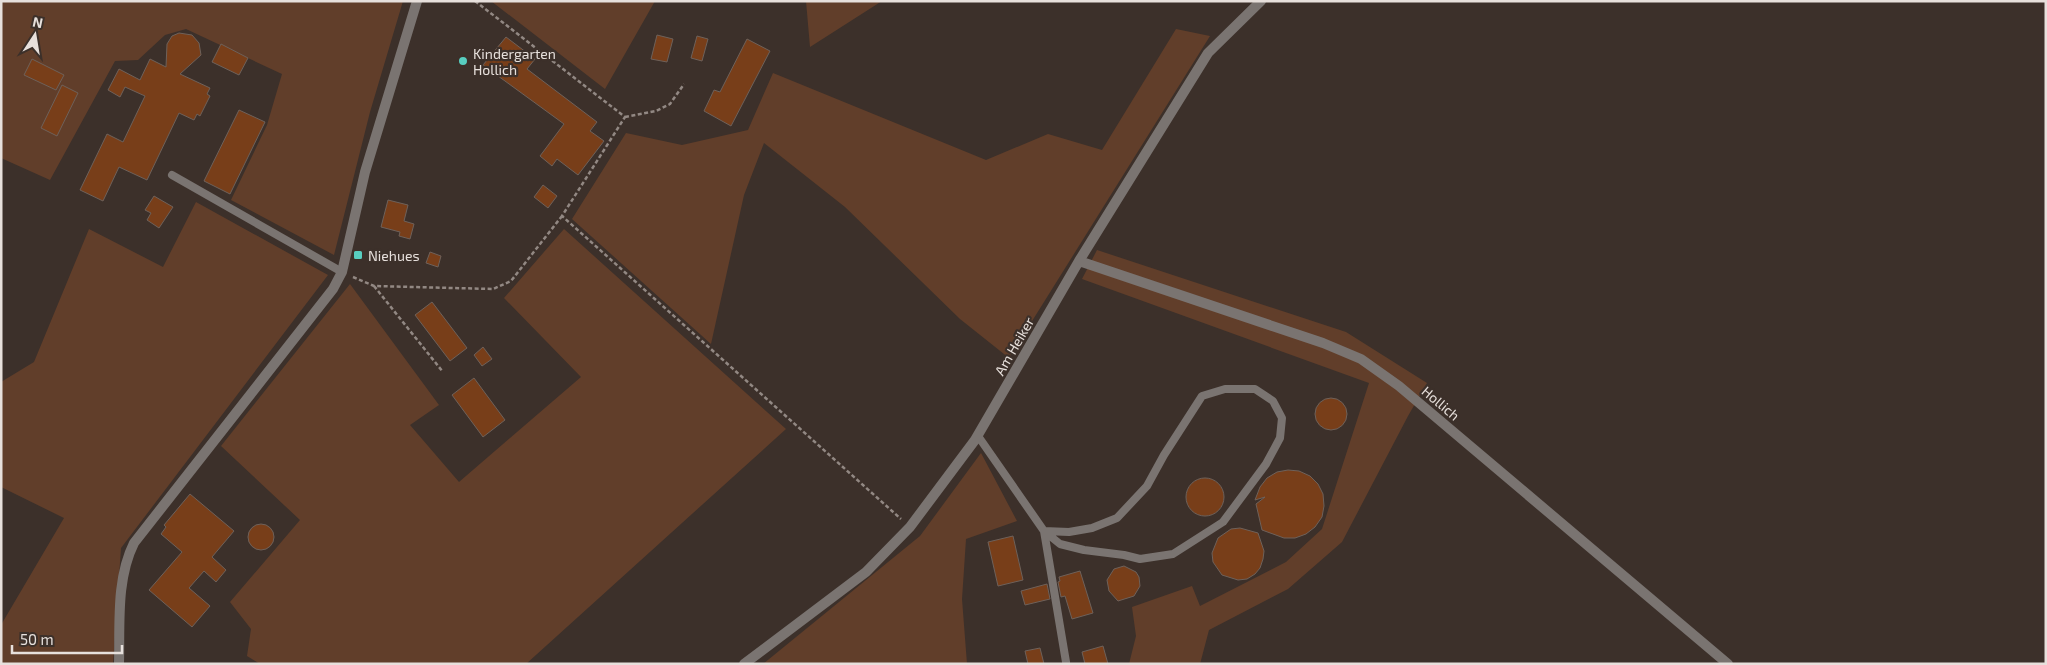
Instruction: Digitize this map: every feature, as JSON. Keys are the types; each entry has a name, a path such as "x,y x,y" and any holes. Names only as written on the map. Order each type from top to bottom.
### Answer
{"street":[{"path":"119,664 122,581 126,559 134,543 333,289 342,272 365,172 417,1"},
{"name":"Am Heiker","path":"744,664 866,572 910,527 978,436 1079,261 1208,53 1262,1"},
{"name":"Hollich","path":"1079,261 1323,343 1361,358 1399,386 1728,664"}],"lane":[{"path":"172,175 342,272"},
{"path":"978,436 1044,531 1060,544 1140,559 1173,554 1223,522 1266,464 1280,438 1282,418 1273,401 1255,389 1225,389 1202,396 1164,455 1148,486 1117,518 1092,528 1069,532 1044,531"},
{"path":"1044,531 1066,662"}],"path":[{"path":"475,1 625,117"},
{"path":"342,272 374,286 493,289 511,280 562,216 625,117 656,111 670,104 684,84"},
{"path":"562,216 910,527"},
{"path":"374,286 443,372"}],"shaded area":[{"path":"1,1 403,1 370,112 334,255 231,200 267,125 282,74 186,29 165,35 138,60 115,61 50,180 1,158"},
{"path":"491,1 655,1 605,89"},
{"path":"806,1 882,1 810,47"},
{"path":"1176,29 1210,36 1009,358 960,319 845,207 764,143 744,195 711,344 572,219 626,133 682,145 748,130 773,73 986,160 1048,134 1102,150"},
{"path":"196,202 328,275 121,548 113,664 1,664 1,625 64,518 1,487 1,382 34,362 89,229 163,267"},
{"path":"564,229 786,429 526,664 260,664 247,656 251,629 230,602 300,520 221,446 350,284 439,405 410,425 459,482 581,377 504,298"},
{"path":"1097,250 1346,332 1427,383 1342,542 1288,589 1209,630 1200,664 1129,664 1136,636 1132,607 1192,586 1200,606 1286,562 1322,529 1369,383 1082,279"},
{"path":"981,453 1017,521 966,539 962,599 967,664 763,664 920,536"}],"building":[{"path":"179,33 192,35 199,43 201,55 180,74 210,88 207,94 210,96 200,116 197,114 194,120 179,113 147,180 119,167 103,201 80,190 107,134 123,142 145,96 125,87 120,97 108,90 119,69 140,80 150,59 166,67 167,44 172,36"},
{"path":"657,35 673,39 667,62 651,59"},
{"path":"697,36 708,39 702,61 691,58"},
{"path":"506,37 535,59 527,69 597,122 590,131 604,141 578,175 557,159 552,166 540,156 564,124 483,65"},
{"path":"747,39 770,51 731,126 704,111 714,90 720,92"},
{"path":"221,44 248,58 239,75 212,62"},
{"path":"32,59 64,75 56,90 24,75"},
{"path":"62,85 78,93 57,136 41,128"},
{"path":"239,110 265,122 230,194 204,181"},
{"path":"543,185 557,196 548,208 534,197"},
{"path":"154,196 173,207 159,228 147,220 151,213 145,210"},
{"path":"388,200 408,205 404,221 414,224 410,239 399,236 400,232 381,227"},
{"path":"430,252 441,256 438,267 426,263"},
{"path":"432,302 467,348 450,361 415,315"},
{"path":"483,347 492,359 482,366 474,355"},
{"path":"474,378 505,420 483,437 452,395"},
{"path":"1331,398 1337,399 1342,403 1346,408 1346,420 1342,425 1337,429 1331,430 1325,429 1320,425 1316,420 1315,414 1316,408 1320,403 1325,399"},
{"path":"1299,471 1310,476 1318,484 1323,494 1324,506 1322,517 1315,527 1306,534 1295,538 1284,538 1262,530 1256,504 1265,497 1255,500 1260,487 1267,478 1277,472"},
{"path":"1205,478 1219,483 1224,497 1219,511 1205,516 1191,511 1186,497 1191,483"},
{"path":"190,494 234,531 212,557 226,570 216,582 204,571 189,588 210,606 192,627 149,590 182,552 161,534 166,527 164,525"},
{"path":"261,524 270,528 274,537 270,546 261,550 252,546 248,537 252,528"},
{"path":"1240,528 1258,533 1264,551 1260,568 1255,574 1247,579 1238,580 1222,575 1213,562 1212,553 1218,538 1231,529"},
{"path":"1013,536 1023,580 998,586 988,542"},
{"path":"1124,566 1136,572 1139,577 1140,586 1134,596 1118,601 1109,591 1107,580 1114,569"},
{"path":"1080,571 1093,613 1072,619 1065,596 1061,597 1058,582 1060,581 1059,577"},
{"path":"1047,584 1050,599 1025,605 1021,591"},
{"path":"1103,646 1108,664 1085,664 1082,652"},
{"path":"1040,648 1044,664 1028,664 1025,651"}],"place":[{"name":"Kindergarten Hollich","path":"463,61"},
{"name":"Niehues","path":"358,255"}]}
